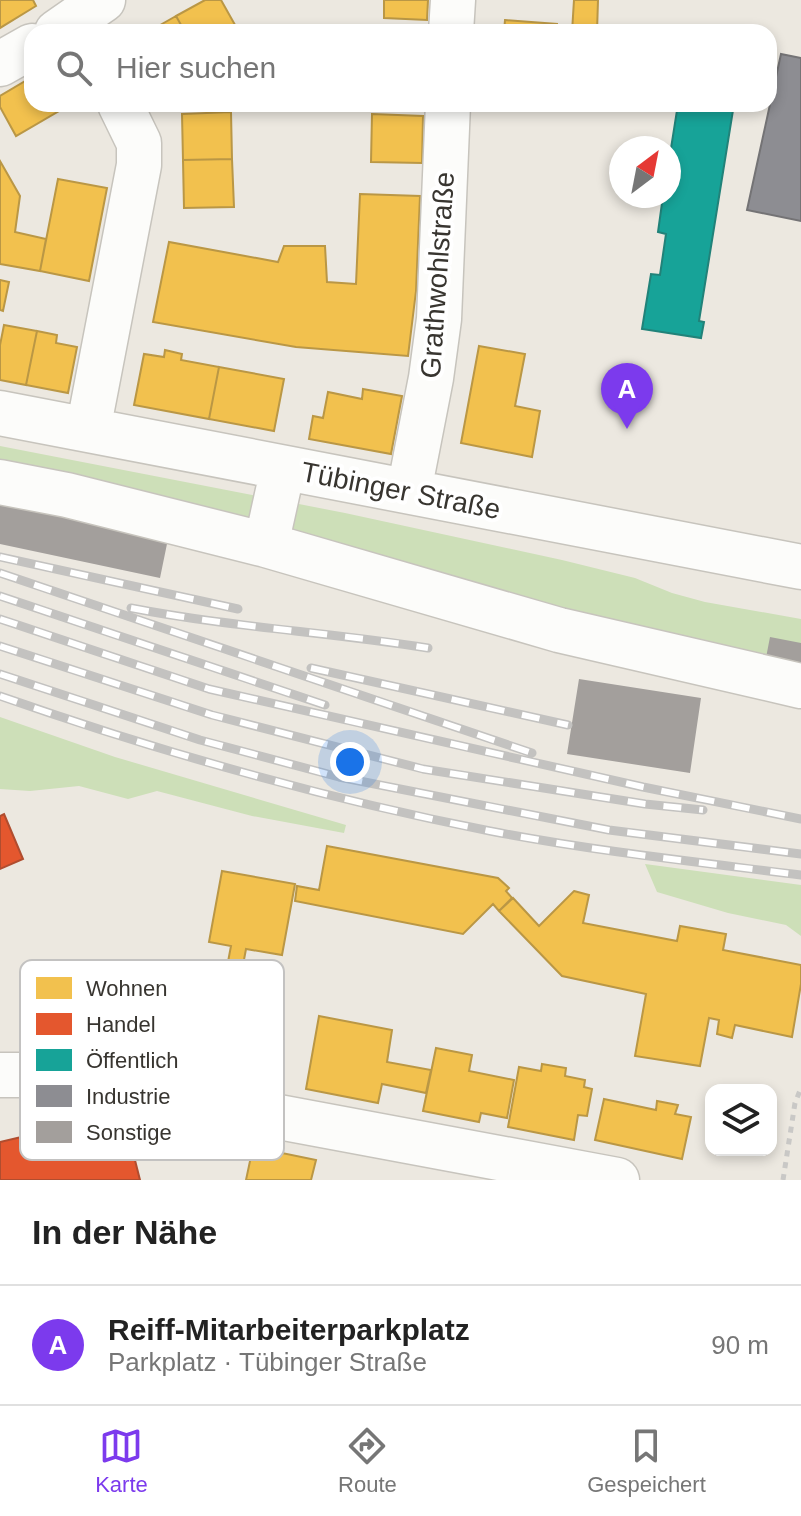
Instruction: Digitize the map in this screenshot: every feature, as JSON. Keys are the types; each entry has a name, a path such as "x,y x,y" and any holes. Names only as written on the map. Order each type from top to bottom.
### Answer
{"street":[{"path":"452,24 453,0"},
{"path":"0,64 24,50"},
{"path":"88,430 139,165 139,143 124,112"},
{"name":"Grathwohlstraße","path":"409,491 439,319 448,112"},
{"name":"Tübinger Straße","path":"0,413 801,567"},
{"path":"266,545 283,468"},
{"path":"0,482 67,495 266,545 559,630 801,686"},
{"path":"284,1118 617,1180"}],"path":[{"path":"783,1180 795,1103 801,1088"}],"green space":[{"path":"0,446 345,513 635,578 705,602 801,619 801,675 0,503"},
{"path":"0,717 115,757 346,825 344,833 252,816 157,791 128,799 79,786 30,791 0,789"},
{"path":"645,864 801,885 801,936 786,925 728,913 657,892"}],"building: Wohnen":[{"path":"0,0 33,0 36,6 0,28"},
{"path":"205,0 221,0 234,24 180,24 176,16"},
{"path":"384,0 428,0 427,20 384,18"},
{"path":"574,0 598,0 597,24 572,24"},
{"path":"176,16 180,24 162,24"},
{"path":"505,20 557,24 505,24"},
{"path":"24,82 24,112 57,112 16,136 0,107 0,96"},
{"path":"231,112 232,159 183,160 182,114"},
{"path":"372,114 423,116 422,163 371,162"},
{"path":"232,159 234,207 184,208 183,160"},
{"path":"0,161 20,196 15,232 46,239 40,271 0,264"},
{"path":"58,179 107,188 89,281 40,271"},
{"path":"360,194 420,196 416,291 408,356 296,347 153,322 169,242 278,262 284,246 325,246 327,282 356,284"},
{"path":"0,280 9,282 3,311 0,310"},
{"path":"4,325 37,331 26,385 0,380 0,345"},
{"path":"37,331 57,335 56,343 77,347 68,393 26,385"},
{"path":"479,346 525,354 515,406 540,411 532,457 461,443"},
{"path":"165,350 182,354 181,360 219,367 209,419 134,405 144,354 164,357"},
{"path":"219,367 284,379 274,431 209,419"},
{"path":"363,389 402,396 391,454 309,439 313,416 323,418 328,392 362,399"},
{"path":"327,846 498,878 509,888 506,891 512,898 499,911 493,904 463,934 295,901 297,886 319,890"},
{"path":"222,871 295,884 282,955 246,949 244,960 228,960 231,946 209,942"},
{"path":"574,891 589,895 583,923 677,941 680,926 726,934 723,950 801,965 792,1037 735,1025 732,1038 717,1034 719,1020 709,1018 700,1066 635,1056 646,994 562,976 499,911 513,898 539,926"},
{"path":"319,1016 392,1030 387,1062 431,1070 426,1093 382,1084 378,1103 306,1089"},
{"path":"436,1048 472,1055 469,1071 514,1080 507,1118 481,1113 479,1122 423,1111"},
{"path":"542,1064 566,1068 565,1076 585,1080 584,1087 592,1089 587,1116 578,1115 574,1140 508,1127 519,1067 541,1071"},
{"path":"604,1099 656,1110 657,1101 678,1105 675,1114 691,1117 682,1159 595,1140"},
{"path":"284,1153 316,1160 311,1180 246,1180 250,1160 284,1160"}],"building: Handel":[{"path":"4,814 23,859 0,869 0,816"},
{"path":"20,1137 20,1160 135,1160 140,1180 0,1180 0,1142"}],"building: Öffentlich":[{"path":"677,112 733,112 699,321 704,322 701,338 642,329 651,274 660,275 666,234 658,232 661,208 681,208 681,136 673,136"}],"building: Industrie":[{"path":"781,54 801,58 801,221 747,210 768,112 777,112 777,72"}],"building: Sonstige":[{"path":"0,503 168,539 160,578 0,544"},
{"path":"770,637 801,643 801,675 764,668"},
{"path":"579,679 701,698 690,773 567,754"}],"railway":[{"path":"0,557 238,609"},
{"path":"0,573 532,753"},
{"path":"0,596 325,705"},
{"path":"131,608 428,648"},
{"path":"0,619 209,689 643,787 801,819"},
{"path":"0,646 212,715 423,769 645,804 703,810"},
{"path":"311,668 568,725"},
{"path":"0,674 200,740 339,777 609,830 801,854"},
{"path":"0,696 242,772 365,804 567,844 801,875"}],"place":[{"name":"Reiff-Mitarbeiterparkplatz","path":"627,429"}]}
